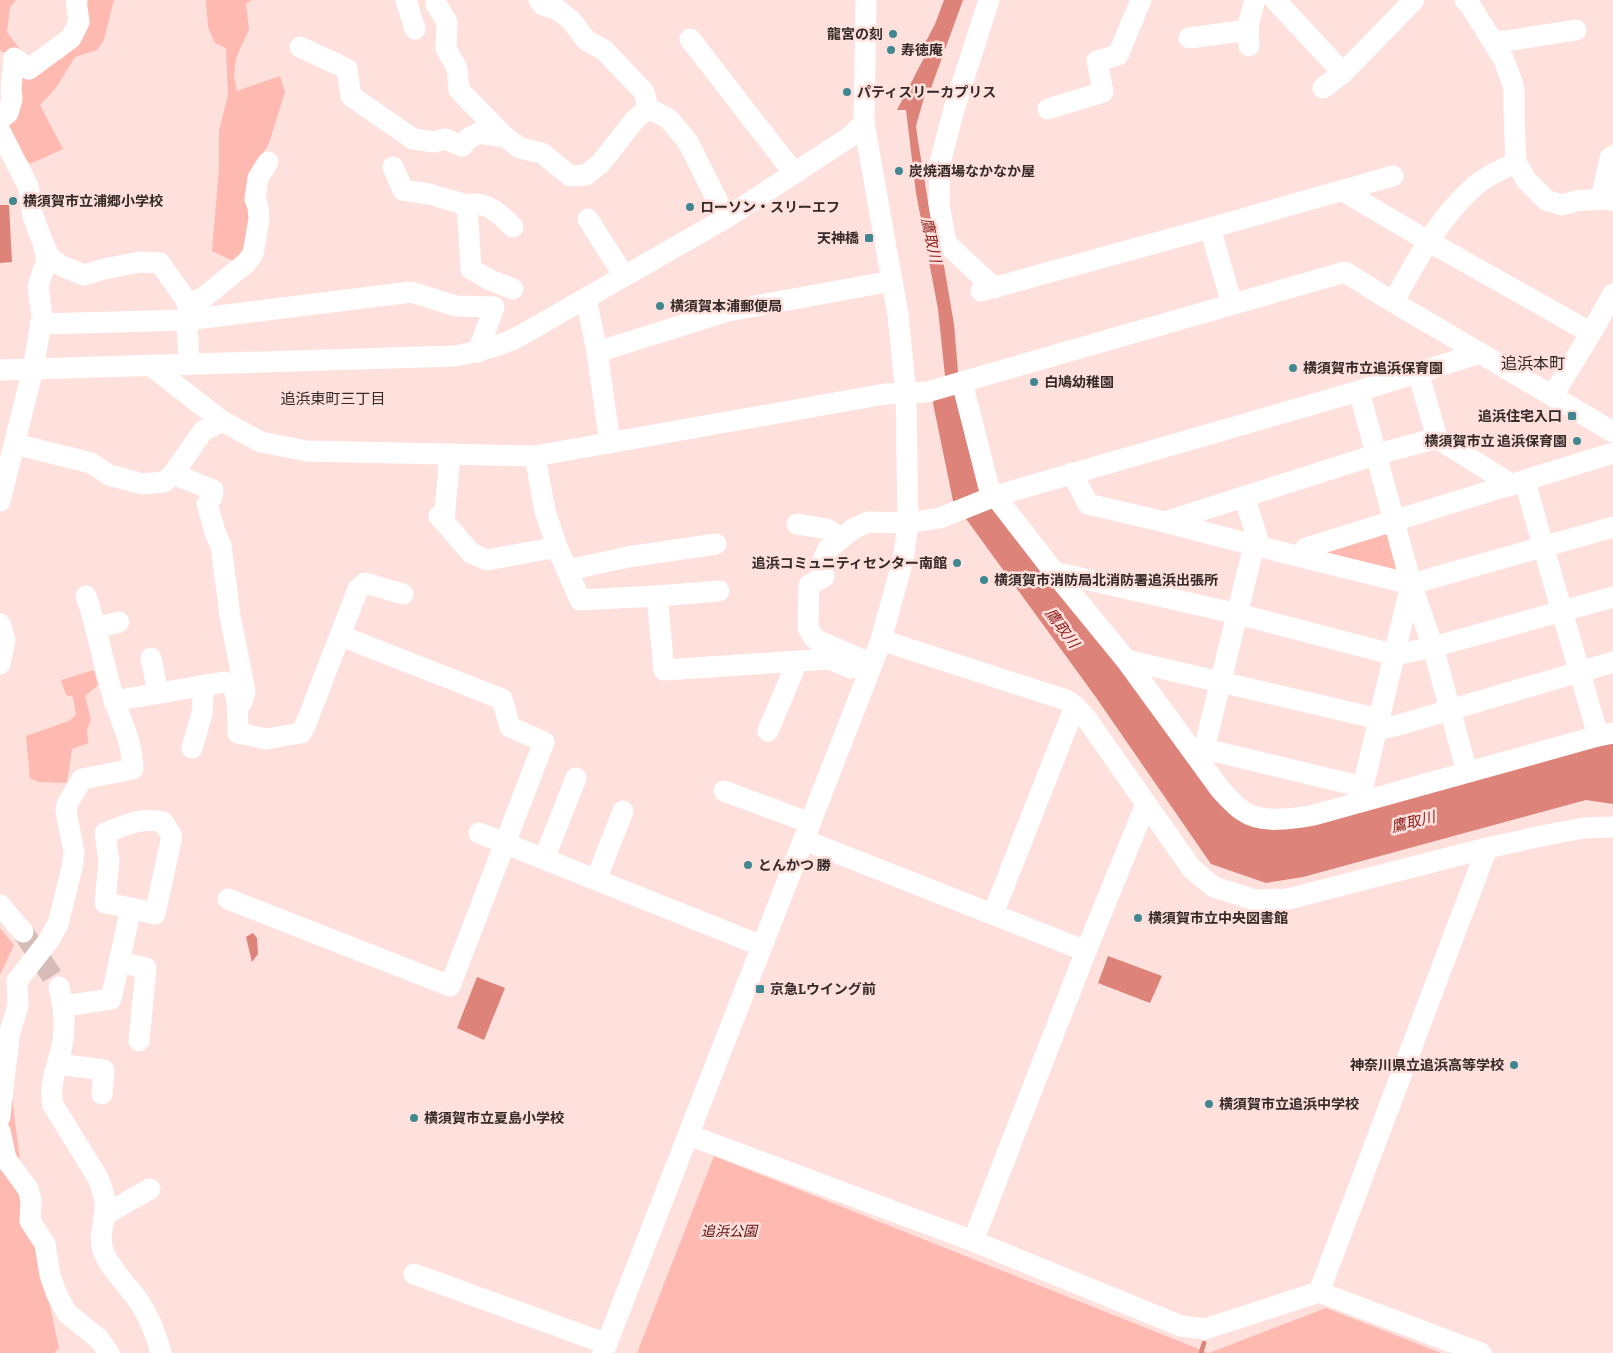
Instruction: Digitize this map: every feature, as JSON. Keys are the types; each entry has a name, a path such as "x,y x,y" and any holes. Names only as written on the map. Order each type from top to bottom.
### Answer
{"street":[{"path":"0,119 8,112 12,99 14,58 29,69 72,38 79,22 76,0"},
{"path":"406,0 415,29"},
{"path":"539,0 543,5 558,10 572,21 586,40 604,50 644,92 648,108 669,119 688,142 726,218"},
{"path":"414,1274 605,1348 881,640 903,560 908,523 917,393 892,281 864,123 866,0"},
{"path":"989,0 954,109 940,163 939,204 946,243 988,289 1394,176"},
{"path":"1048,109 1104,92 1097,61 1118,55 1141,0"},
{"path":"1189,38 1248,38 1256,0"},
{"path":"1275,0 1343,73"},
{"path":"1324,88 1343,73 1414,0"},
{"path":"1465,0 1470,4 1504,60 1514,90 1516,162 1526,180 1546,200 1562,206 1576,201 1607,199 1610,158 1613,156"},
{"path":"436,4 447,22 446,48 457,69 459,90 505,137 520,148 542,153 570,176 586,175 600,164 634,121 648,108"},
{"path":"1494,42 1576,30"},
{"path":"690,39 794,174"},
{"path":"300,47 347,69 351,96 413,139 434,142 445,139 462,146 468,138 479,133 505,137"},
{"path":"0,370 455,356 478,352 506,343 726,218 851,136 864,123"},
{"path":"0,131 28,186 33,216 50,258 62,266 84,275 140,262 160,264 188,312 189,364"},
{"path":"188,312 202,298 240,268 253,254 258,219 258,207 255,199 258,178 268,162"},
{"path":"1393,302 1428,241 1444,218 1477,184 1516,162"},
{"path":"393,166 403,190 429,194 466,205 475,203 496,211 513,227"},
{"path":"1343,191 1591,333"},
{"path":"466,205 472,268 490,280 516,287 501,298 494,307 478,352"},
{"path":"588,219 624,276"},
{"path":"1210,228 1232,304"},
{"path":"0,501 33,369 42,317 38,286 47,260 43,243"},
{"path":"150,365 222,421 261,442 307,451 535,456 885,394 917,393 962,382 1345,272 1613,432"},
{"path":"597,352 728,312 892,281"},
{"path":"40,324 411,292 456,306 494,307"},
{"path":"1553,395 1613,294"},
{"path":"586,298 597,352 610,443"},
{"path":"870,670 814,639 808,628 809,585 824,577 821,565 828,549 853,529 868,522 908,523 940,518 993,497 1359,391 1480,352"},
{"path":"1418,372 1437,438"},
{"path":"962,382 989,488 993,497 1203,755 1220,789 1244,812 1254,816 1281,819 1296,818 1362,794 1467,772 1606,734 1580,671 1543,546 1519,483 1437,438 1378,454 1165,522"},
{"path":"1359,391 1378,454 1412,584 1433,646 1467,772"},
{"path":"15,444 91,463 109,475 142,484 164,482 173,474 203,431 222,421"},
{"path":"1305,558 1306,548 1613,453"},
{"path":"450,454 441,519 470,553 487,560 556,547"},
{"path":"535,456 545,511 556,547 580,600 719,591"},
{"path":"1072,473 1088,504 1412,584 1613,527"},
{"path":"173,474 213,490 207,504 221,546 230,616 244,691 242,704 237,711"},
{"path":"1203,755 1220,682 1258,540 1244,496"},
{"path":"797,524 827,529 841,538"},
{"path":"568,570 716,544"},
{"path":"1054,572 1238,614 1395,655 1613,597"},
{"path":"114,700 224,682 230,684 234,690 238,733 266,739 301,733 358,589 365,583 402,594"},
{"path":"1362,794 1412,584"},
{"path":"0,1117 2,1087 10,1032 18,1006 17,981 49,940 58,924 72,868 74,853 66,811 67,804 82,779 134,769 133,753 126,728 114,700 86,596"},
{"path":"657,596 664,670 830,660 870,670"},
{"path":"96,628 119,622"},
{"path":"0,624 5,640 0,664"},
{"path":"228,899 450,986 544,742 510,727 502,699 340,636"},
{"path":"881,640 1066,700 1075,706 1086,718 1192,869 1214,887 1255,900 1288,899 1487,848 1584,828 1613,827"},
{"path":"151,658 158,693"},
{"path":"1126,660 1379,723 1384,728 1613,662"},
{"path":"768,731 798,662"},
{"path":"192,748 202,714 204,685"},
{"path":"993,914 1075,706"},
{"path":"1203,755 1362,794"},
{"path":"544,859 576,778"},
{"path":"724,791 807,831 993,914 1086,951"},
{"path":"974,1241 1086,951 1146,804"},
{"path":"596,880 623,811"},
{"path":"150,819 163,822 172,836 155,914 131,908 105,903 109,861 105,833 135,821 150,819"},
{"path":"479,833 762,946"},
{"path":"1319,1292 1487,848"},
{"path":"0,905 23,932"},
{"path":"131,908 111,999 62,997 63,1044 51,1097 53,1105 98,1178 104,1197 101,1240 104,1252 109,1263 140,1303 154,1329 161,1353"},
{"path":"119,962 146,968 150,1010 139,1041"},
{"path":"58,1064 105,1062 102,1094"},
{"path":"0,1131 6,1159 28,1189 31,1200 30,1221 45,1244 50,1275 57,1295 67,1313 99,1339 109,1353"},
{"path":"689,1135 974,1241 1181,1326 1205,1329 1319,1292 1481,1353"},
{"path":"104,1215 150,1189"}],"green space":[{"path":"0,0 16,0 10,7 7,32 24,55 0,51"},
{"path":"88,0 114,0 104,40 97,50 75,57 56,88 40,105 63,149 30,164 9,139 0,116 29,65 62,59 80,34"},
{"path":"206,0 252,0 246,4 249,29 236,58 234,76 237,91 280,76 285,92 269,143 257,164 252,247 233,261 212,251 219,168 219,131 228,95 226,48 215,43 208,27"},
{"path":"1395,521 1411,584 1323,553"},
{"path":"94,670 98,685 85,696 91,720 87,730 88,743 72,749 67,783 39,782 30,778 26,736 69,721 76,715 73,697 66,695 61,680"},
{"path":"0,928 14,945 0,975"},
{"path":"0,1076 10,1081 22,1177 59,1348 54,1353 0,1353"},
{"name":"追浜公園","path":"714,1156 1209,1353 637,1353"},
{"path":"1326,1308 1441,1353 1209,1353"}],"water":[{"name":"鷹取川","path":"944,0 963,0 931,88 927,87 916,126 931,220 939,237 954,324 960,395 983,493 1242,821 1604,742 1613,744 1613,804 1586,800 1303,877 1266,883 1211,864 1095,696 953,501 933,403 934,394 945,376 938,309 916,193 906,110 897,110 927,52 922,49 935,24"},
{"path":"0,205 9,205 12,262 0,263"},
{"path":"253,933 257,938 258,954 252,962 246,937"},
{"path":"1108,956 1162,976 1150,1003 1098,983"},
{"path":"477,977 505,988 484,1040 457,1028"}],"waterway":[{"path":"1201,1353 1204,1343"}],"tunnel":[{"path":"23,932 59,987"}],"place":[{"name":"龍宮の刻","path":"893,34"},
{"name":"寿徳庵","path":"891,50"},
{"name":"パティスリーカプリス","path":"847,92"},
{"name":"炭焼酒場なかなか屋","path":"899,171"},
{"name":"横須賀市立浦郷小学校","path":"13,201"},
{"name":"ローソン・スリーエフ","path":"690,207"},
{"name":"天神橋","path":"869,238"},
{"name":"横須賀本浦郵便局","path":"660,306"},
{"name":"横須賀市立追浜保育園","path":"1293,368"},
{"name":"白鳩幼稚園","path":"1034,382"},
{"name":"追浜住宅入口","path":"1572,416"},
{"name":"横須賀市立 追浜保育園","path":"1577,441"},
{"name":"追浜コミュニティセンター南館","path":"957,563"},
{"name":"横須賀市消防局北消防署追浜出張所","path":"984,580"},
{"name":"とんかつ 勝","path":"748,865"},
{"name":"横須賀市立中央図書館","path":"1138,918"},
{"name":"京急Lウイング前","path":"760,989"},
{"name":"神奈川県立追浜高等学校","path":"1514,1065"},
{"name":"横須賀市立追浜中学校","path":"1209,1104"},
{"name":"横須賀市立夏島小学校","path":"414,1118"}],"district":[{"name":"追浜本町","path":"1533,363"},
{"name":"追浜東町三丁目","path":"333,399"}]}
